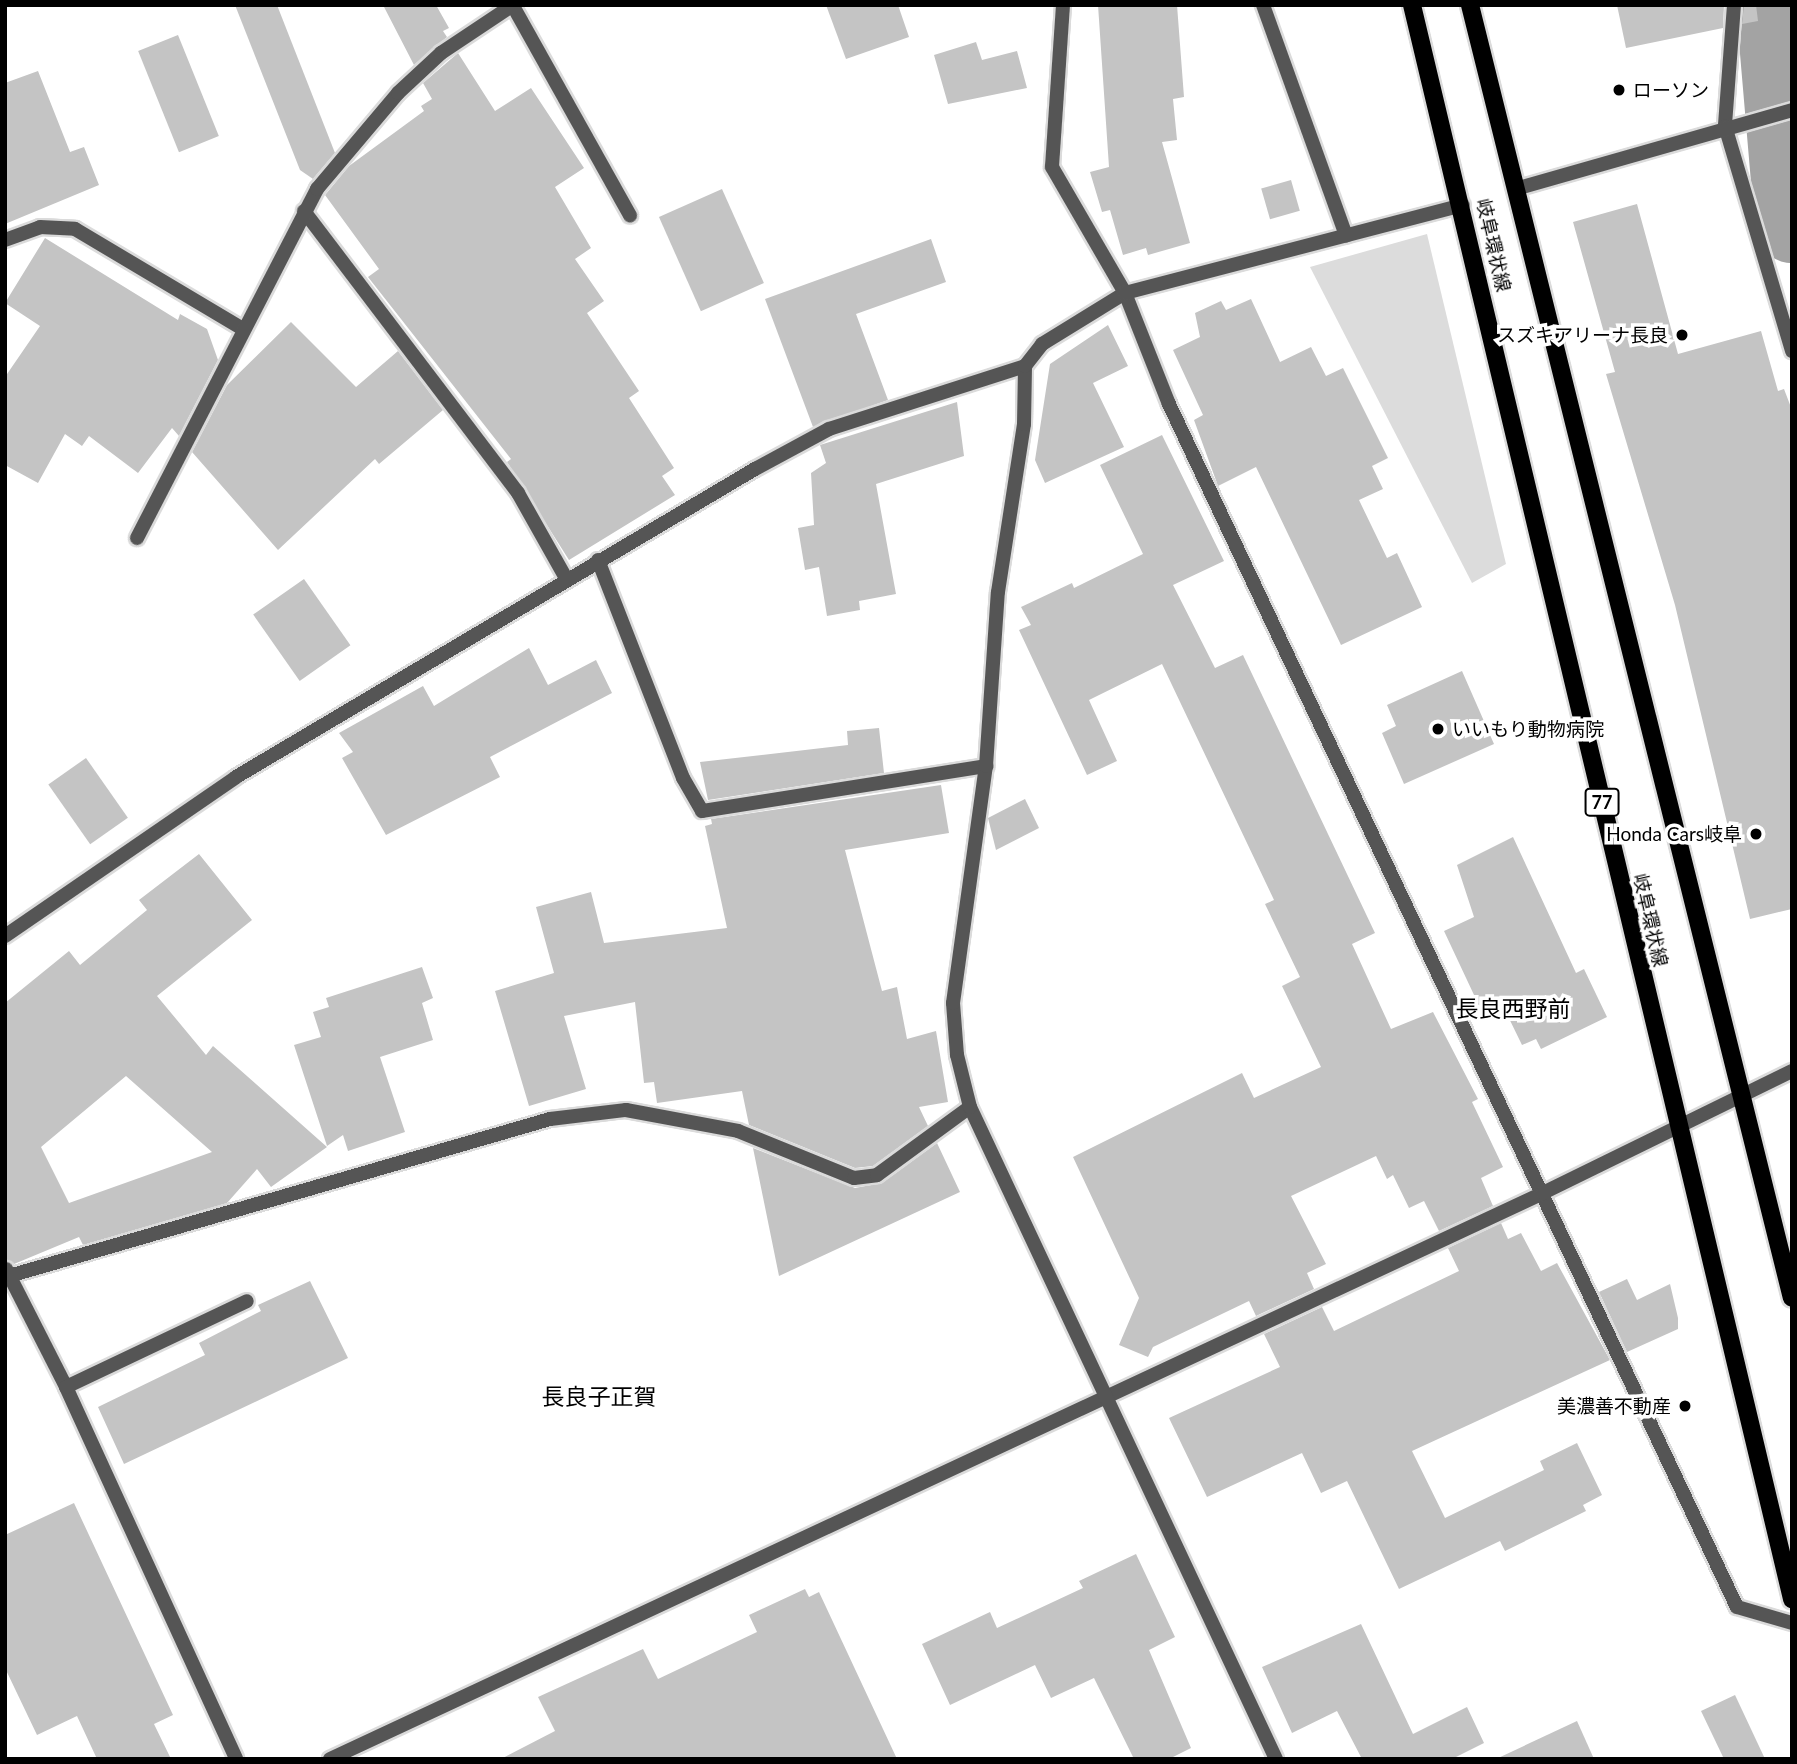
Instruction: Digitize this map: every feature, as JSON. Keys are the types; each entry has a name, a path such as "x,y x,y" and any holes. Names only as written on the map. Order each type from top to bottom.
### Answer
{"main road":[{"name":"岐阜環状線","path":"1412,5 1463,205 1678,1127 1792,1600"},
{"name":"岐阜環状線","path":"1470,5 1739,1096 1792,1298"}],"street":[{"path":"1063,5 1052,167 1125,293 1169,404 1737,1607 1792,1623"},
{"path":"1263,5 1346,235"},
{"path":"1734,5 1724,126 1792,351"},
{"path":"137,538 304,211 398,93 441,53 513,6 630,215"},
{"path":"1515,189 1724,126 1792,110"},
{"path":"5,936 236,777 598,560 829,429 1025,366 1042,344 1125,293 1463,205"},
{"path":"304,211 517,493 567,579"},
{"path":"5,240 40,227 75,229 243,329"},
{"path":"1025,366 1024,424 998,592 986,766 953,1003 970,1107 1276,1759"},
{"path":"598,560 683,778 702,811 986,766"},
{"path":"330,1759 1107,1394 1543,1193 1792,1071"},
{"path":"236,1759 66,1387 7,1272 550,1119 626,1110 738,1131 854,1178 877,1175 970,1107"},
{"path":"66,1387 247,1301"}],"shaded area":[{"path":"1427,234 1506,564 1472,583 1310,267"}],"building":[{"path":"235,5 277,5 335,153 313,179 300,170"},
{"path":"383,5 436,5 449,28 443,31 447,37 414,65"},
{"path":"826,5 898,5 909,37 846,59"},
{"path":"1098,5 1177,5 1184,97 1173,99 1177,140 1162,142 1190,243 1148,255 1146,248 1123,255 1110,210 1102,212 1090,172 1109,167"},
{"path":"1617,5 1724,5 1723,28 1626,48"},
{"path":"1744,5 1756,5 1758,21 1742,24"},
{"path":"178,35 219,136 179,152 138,51"},
{"path":"976,42 982,60 1017,51 1027,88 948,104 934,55"},
{"path":"458,53 495,111 531,88 584,168 555,187 591,248 575,259 604,301 587,313 639,391 629,398 674,468 662,476 675,495 569,560 507,462 511,459 368,277 379,269 325,195 349,166 424,111 421,106 432,99 423,83"},
{"path":"38,71 70,152 84,147 99,185 5,224 5,83"},
{"path":"1291,180 1300,211 1270,219 1261,189"},
{"path":"722,189 764,283 701,311 659,217"},
{"name":"スズキアリーナ長良","path":"1637,204 1678,354 1761,331 1778,391 1784,389 1792,410 1792,909 1750,919 1675,605 1606,374 1615,372 1573,222"},
{"path":"45,238 178,320 180,314 207,329 218,360 179,436 172,428 138,473 89,436 82,446 65,434 38,483 5,465 5,377 40,326 5,303"},
{"path":"931,239 946,282 856,314 888,400 813,427 765,299"},
{"path":"1251,299 1280,362 1311,347 1326,376 1343,368 1388,458 1372,466 1383,489 1359,500 1387,558 1397,553 1422,607 1341,645 1256,467 1218,486 1194,420 1203,415 1173,350 1200,337 1195,313 1221,301 1226,310"},
{"path":"291,322 356,387 398,351 443,410 379,464 375,459 278,550 192,452 227,385"},
{"path":"1108,325 1128,366 1093,383 1124,447 1045,483 1035,460 1050,364"},
{"path":"957,402 964,456 876,484 896,594 859,601 860,610 827,616 819,567 805,570 798,528 814,525 811,473 826,463 820,445"},
{"path":"1162,435 1224,561 1173,585 1215,668 1243,655 1375,933 1352,944 1391,1029 1433,1012 1478,1099 1472,1102 1503,1167 1481,1178 1493,1206 1439,1231 1424,1201 1409,1208 1393,1175 1387,1179 1376,1156 1291,1196 1326,1264 1307,1273 1314,1289 1256,1316 1249,1301 1153,1347 1148,1357 1119,1345 1139,1298 1073,1157 1242,1073 1254,1098 1321,1067 1282,986 1300,977 1265,904 1274,900 1162,664 1089,700 1117,761 1087,775 1019,630 1031,625 1021,607 1072,583 1074,588 1143,554 1100,465"},
{"path":"304,579 350,645 300,681 253,615"},
{"path":"529,648 548,685 596,660 612,693 490,757 500,777 386,835 342,758 353,752 339,733 423,686 434,706"},
{"name":"いいもり動物病院","path":"1462,671 1494,744 1404,784 1382,733 1396,726 1387,705"},
{"path":"879,728 884,773 708,800 700,762 848,745 847,731"},
{"path":"86,758 128,818 90,844 48,784"},
{"path":"941,785 949,833 845,850 882,991 897,987 907,1039 936,1031 948,1102 919,1107 928,1126 873,1166 855,1168 749,1125 742,1091 657,1103 654,1082 644,1083 635,1002 564,1016 586,1089 529,1106 495,991 554,973 536,907 591,892 604,943 727,928 705,826 712,824 711,819"},
{"path":"1025,799 1039,828 996,850 988,818"},
{"path":"1513,837 1576,973 1584,969 1607,1017 1541,1049 1536,1039 1522,1045 1502,1004 1482,1012 1444,931 1474,917 1457,865"},
{"path":"199,854 252,920 157,996 206,1055 213,1046 327,1147 271,1187 257,1169 227,1203 83,1245 79,1237 14,1264 5,1260 5,1003 69,951 80,965 147,910 139,900","holes":["126,1076 212,1152 69,1203 41,1147"]},
{"path":"422,967 433,998 422,1003 433,1040 380,1057 405,1132 348,1151 343,1135 327,1146 294,1045 321,1037 313,1012 329,1007 326,998"},
{"path":"937,1143 960,1192 779,1276 753,1148 855,1188 882,1183"},
{"path":"1501,1223 1508,1239 1521,1233 1541,1271 1557,1263 1610,1360 1412,1451 1445,1518 1544,1470 1540,1461 1577,1443 1602,1495 1583,1505 1586,1511 1505,1551 1500,1541 1399,1589 1347,1481 1321,1493 1302,1453 1207,1497 1169,1418 1280,1367 1264,1334 1322,1307 1334,1331 1459,1271 1448,1248"},
{"path":"1627,1279 1637,1300 1670,1284 1678,1329 1627,1352 1599,1292"},
{"path":"310,1281 348,1358 124,1464 98,1407 205,1355 199,1343 261,1311 258,1305"},
{"path":"74,1503 173,1715 154,1724 171,1759 97,1759 77,1716 37,1735 5,1668 5,1535"},
{"path":"1136,1554 1175,1637 1149,1650 1191,1748 1169,1759 1134,1759 1094,1678 1051,1698 1035,1665 950,1705 922,1644 990,1612 997,1628 1083,1588 1079,1581"},
{"path":"805,1589 809,1597 819,1592 897,1759 501,1759 555,1731 538,1697 643,1649 658,1679 757,1632 749,1615"},
{"path":"1361,1624 1413,1734 1467,1707 1484,1743 1452,1759 1362,1759 1337,1711 1292,1733 1262,1667"},
{"path":"1735,1695 1765,1759 1724,1759 1701,1711"},
{"path":"1577,1721 1594,1759 1496,1759"}],"waterway":[{"path":"1773,5 1792,225"}],"place":[{"name":"ローソン","path":"1619,90"},
{"name":"スズキアリーナ長良","path":"1682,335"},
{"name":"いいもり動物病院","path":"1438,729"},
{"name":"Honda Cars岐阜","path":"1756,834"},
{"name":"美濃善不動産","path":"1685,1406"}],"district":[{"name":"長良西野前","path":"1513,1008"},
{"name":"長良子正賀","path":"599,1396"}]}
